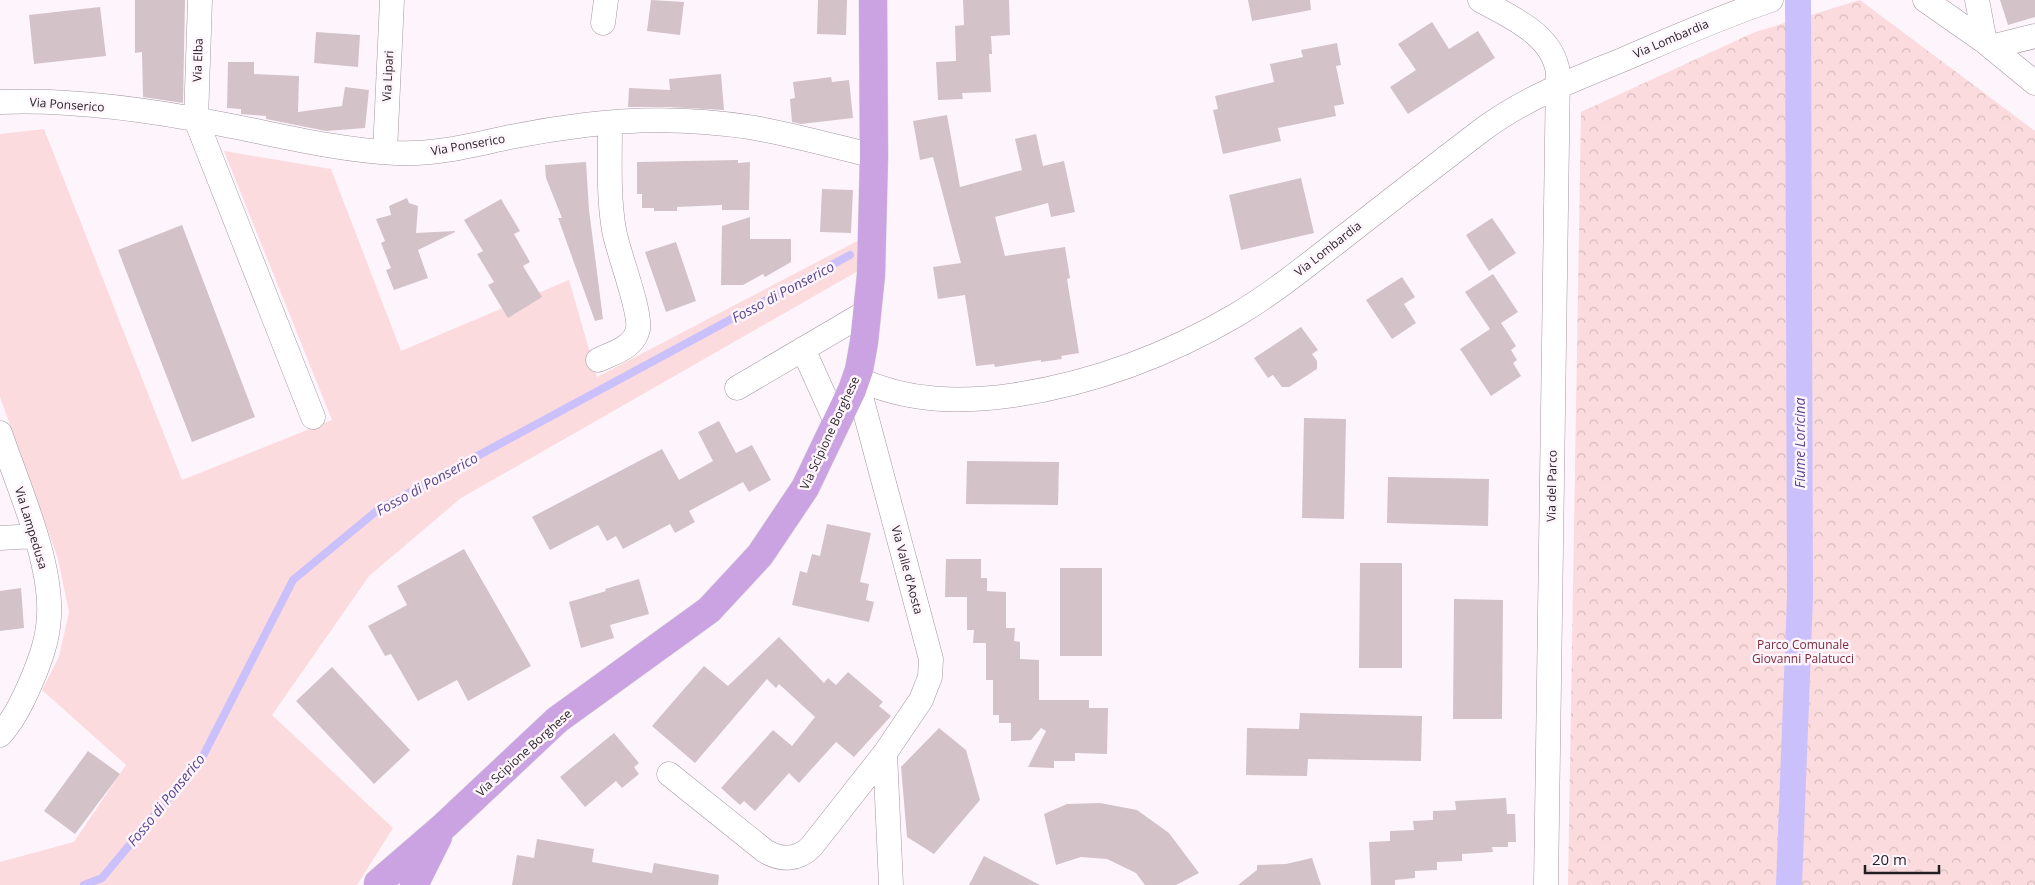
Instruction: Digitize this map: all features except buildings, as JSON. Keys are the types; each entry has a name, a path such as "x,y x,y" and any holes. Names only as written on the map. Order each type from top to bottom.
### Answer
{"main road":[{"name":"Via Scipione Borghese","path":"376,884 443,826 557,720 709,610 760,555 800,496 856,378 864,342 868,311 874,156 873,0"},
{"name":"Via Scipione Borghese","path":"414,885 443,826"},
{"path":"376,884 390,881 405,885"}],"street":[{"name":"Via Elba","path":"196,120 200,0"},
{"name":"Via Lipari","path":"385,152 392,0"},
{"path":"602,23 606,0"},
{"name":"Via del Parco","path":"1480,0 1533,32 1548,46 1556,61 1558,87 1546,885"},
{"path":"1925,0 1988,45 2035,84"},
{"path":"1977,0 1988,45"},
{"name":"Via Lombardia","path":"856,378 881,389 916,397 979,399 1022,394 1077,382 1147,358 1206,331 1263,298 1493,122 1527,101 1718,19 1766,2"},
{"path":"1988,45 2035,36"},
{"name":"Via Ponserico","path":"0,102 74,104 196,120 323,144 385,152 445,151 541,132 610,123 666,121 730,125 774,132 874,156"},
{"path":"196,120 312,417"},
{"path":"598,360 626,347 636,335 638,328 638,315 618,251 612,217 610,123"},
{"path":"737,388 868,311"},
{"path":"803,349 836,422"},
{"name":"Via Valle d'Aosta","path":"669,774 765,851 775,856 790,858 801,855 811,847 886,753 924,695 930,677 931,659 856,378"},
{"name":"Via Lampedusa","path":"0,433 36,536 43,561 49,599 46,637 42,656 26,694 14,716 0,735"},
{"path":"0,538 36,536"},
{"path":"886,753 892,885"}],"green space":[{"name":"Parco Comunale Giovanni Palatucci","path":"1860,0 2035,131 2035,885 1568,885 1581,112 1755,32"},
{"path":"44,129 182,480 332,420 224,151 331,169 401,351 569,280 597,377 863,238 858,271 461,498 369,576 272,715 393,828 357,885 0,885 0,862 74,842 126,765 42,690 59,657 69,612 58,559 0,397 0,134"}],"waterway":[{"name":"Fiume Loricina","path":"1789,885 1800,597 1798,0"},
{"name":"Fosso di Ponserico","path":"84,885 102,878 202,758 293,580 379,509 850,255"}]}
